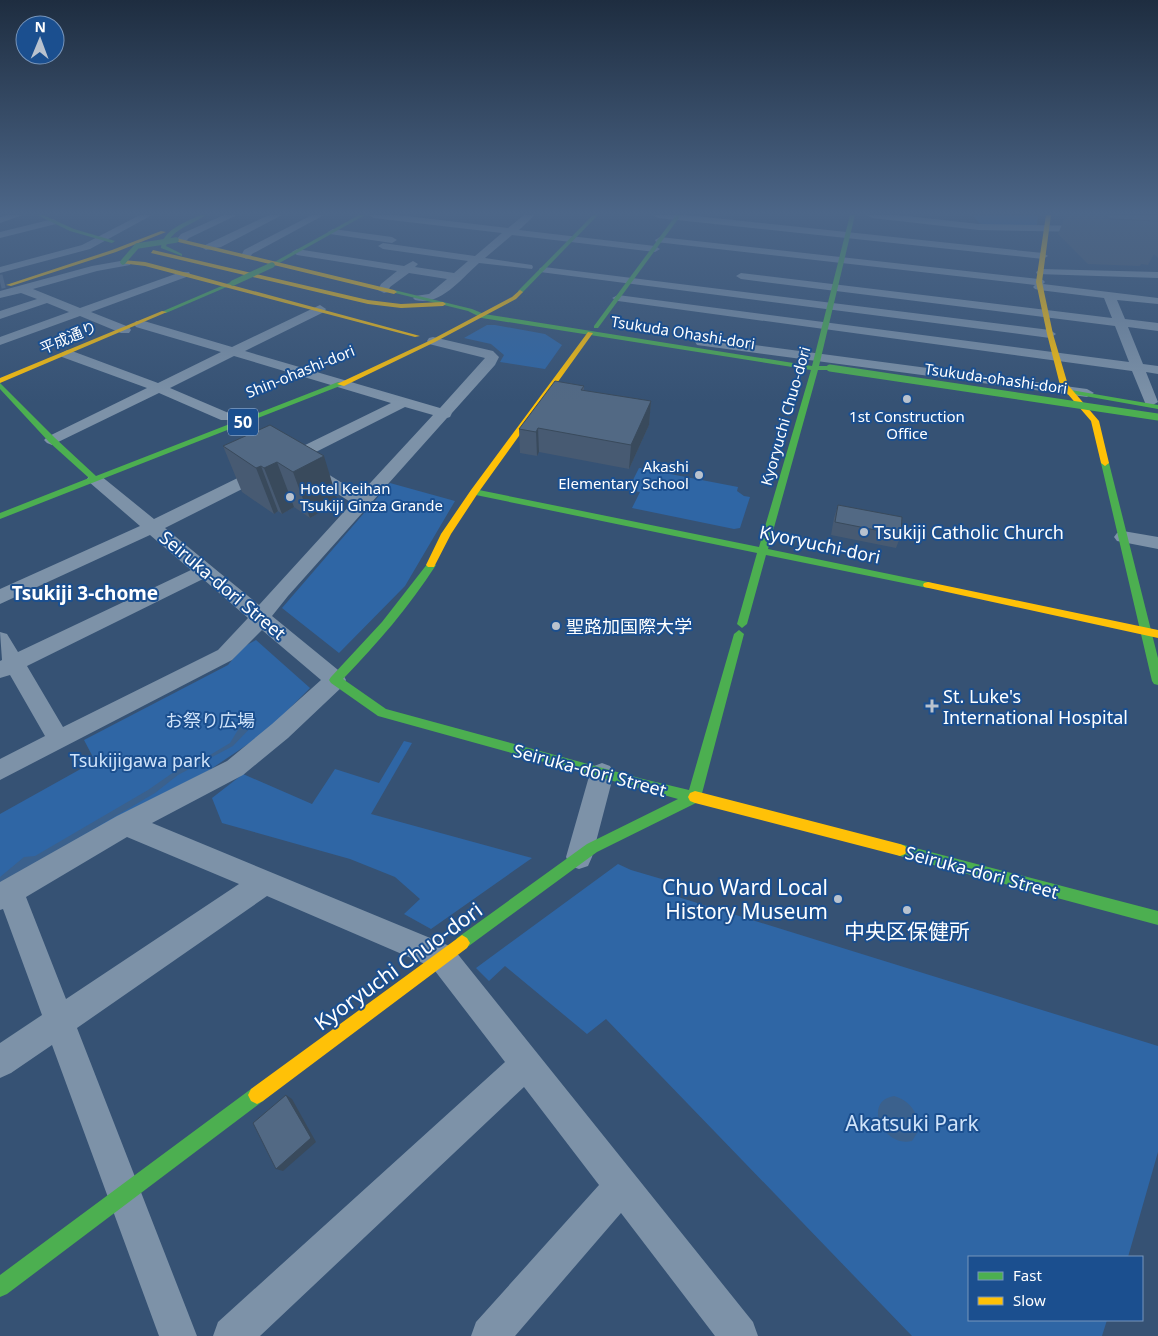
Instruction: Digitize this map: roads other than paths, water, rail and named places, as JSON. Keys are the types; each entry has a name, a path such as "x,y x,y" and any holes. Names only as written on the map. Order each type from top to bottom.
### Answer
{"main road":[{"path":"200,277 231,284 425,338"},
{"name":"平成通り","path":"0,381 140,324 245,277"},
{"path":"261,277 328,294 384,305 428,306 443,304"},
{"path":"265,277 328,294"},
{"path":"335,277 470,310"},
{"name":"50","path":"486,314 514,298 536,277"},
{"path":"335,680 351,664 418,585 432,564 446,534 474,492 634,277"},
{"name":"Kyoryuchi Chuo-dori","path":"0,1286 579,857 592,848 694,797 816,362 838,277"},
{"path":"1039,280 1061,379 1068,391 1095,421 1158,681"},
{"name":"Shin-ohashi-dori","path":"0,516 89,472 231,420 340,384 425,338 504,291"},
{"name":"Tsukuda Ohashi-dori","path":"470,310 593,330 856,366"},
{"name":"Shin-ohashi-dori","path":"163,440 231,420 486,314"},
{"name":"Tsukuda Ohashi-dori","path":"593,330 700,342"},
{"name":"Tsukuda Ohashi-dori","path":"816,362 830,368"},
{"name":"Tsukuda-ohashi-dori","path":"856,366 1156,406"},
{"name":"Tsukuda-ohashi-dori","path":"830,368 1158,417"},
{"path":"0,386 52,440 89,472"},
{"name":"Kyoryuchi-dori","path":"474,492 762,550 1158,634"},
{"name":"Seiruka-dori Street","path":"335,680 382,713 602,773 1158,918"}],"street":[{"path":"0,295 61,277"},
{"path":"0,341 176,277"},
{"path":"384,290 385,286 396,277"},
{"path":"419,298 432,297 456,277"},
{"path":"602,277 1050,334"},
{"path":"700,342 710,338 740,277"},
{"path":"798,277 835,287 1092,277"},
{"path":"913,277 1045,313 1158,328"},
{"path":"931,277 936,319 937,356"},
{"path":"1039,280 1109,296 1158,301"},
{"path":"22,288 125,330"},
{"path":"1109,296 1156,406"},
{"path":"618,298 719,322 825,326 1068,391 1156,406"},
{"path":"0,315 48,299"},
{"path":"52,440 320,309"},
{"path":"140,324 445,414"},
{"path":"0,770 225,654 261,617 282,591 445,414 490,362 492,357 488,354 425,338"},
{"path":"700,342 816,362 937,356 1055,356 1158,370"},
{"path":"67,354 159,388 231,420 363,503"},
{"path":"816,362 829,373 1158,424"},
{"path":"0,597 153,527 403,402"},
{"name":"Seiruka-dori Street","path":"89,472 335,680"},
{"path":"1123,537 1158,543"},
{"path":"7,666 204,571"},
{"path":"0,639 7,666 59,740"},
{"path":"178,1336 59,1021 5,894 126,824 235,768 280,731 335,680"},
{"path":"579,857 602,773"},
{"path":"126,824 442,957 739,1336"},
{"path":"0,1062 265,882"},
{"path":"232,1336 526,1064"},
{"path":"490,1336 621,1186"}],"tunnel":[{"path":"0,282 4,281"}],"place":[{"name":"1st Construction Office","path":"907,399"},
{"name":"Akashi Elementary School","path":"699,475"},
{"name":"Hotel Keihan Tsukiji Ginza Grande","path":"290,497"},
{"name":"Tsukiji Catholic Church","path":"864,532"},
{"name":"聖路加国際大学","path":"556,626"},
{"name":"St. Luke's International Hospital","path":"932,706"},
{"name":"Chuo Ward Local History Museum","path":"838,899"},
{"name":"中央区保健所","path":"907,910"}],"district":[{"name":"Tsukiji 3-chome","path":"85,593"}],"park label":[{"name":"お祭り広場","path":"210,720"},
{"name":"Tsukijigawa park","path":"140,760"},
{"name":"Akatsuki Park","path":"912,1123"}]}
